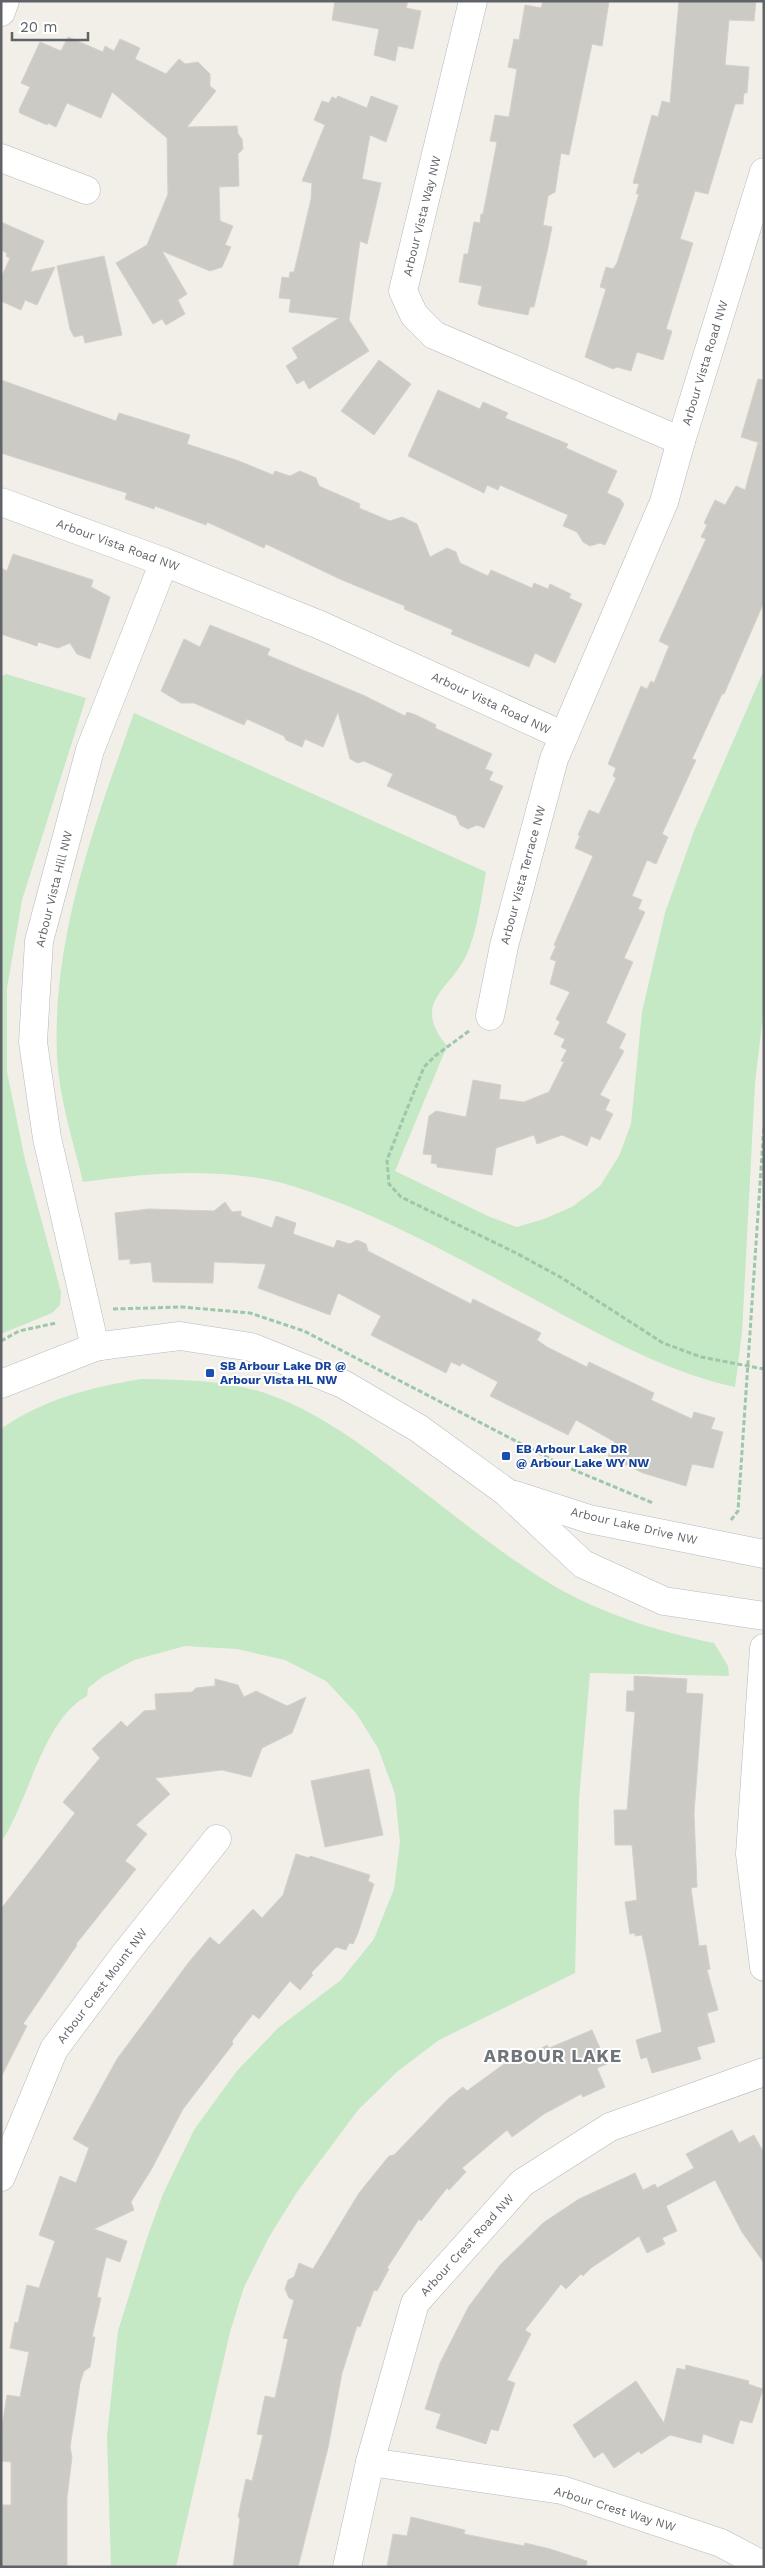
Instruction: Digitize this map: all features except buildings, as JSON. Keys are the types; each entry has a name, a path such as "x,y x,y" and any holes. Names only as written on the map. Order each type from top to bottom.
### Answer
{"street":[{"path":"1,12 5,1"},
{"name":"Arbour Vista Way NW","path":"473,1 403,291 414,315 434,335 681,441"},
{"path":"1,158 86,190"},
{"name":"Arbour Vista Road NW","path":"1,502 164,562 320,625 564,736 664,502 764,172"},
{"name":"Arbour Vista Hill NW","path":"95,1347 47,1138 33,1042 39,941 90,750 164,562"},
{"name":"Arbour Vista Terrace NW","path":"490,1016 509,928 554,759 564,736"},
{"name":"Arbour Lake Drive NW","path":"1,1384 95,1347 180,1336 251,1347 343,1384 418,1428 506,1492 583,1564 664,1601 764,1616"},
{"name":"Arbour Lake Drive NW","path":"506,1492 589,1519 764,1554"},
{"path":"764,1648 750,1854 764,1967"},
{"name":"Arbour Crest Mount NW","path":"1,2177 54,2049 125,1954 217,1838"},
{"name":"Arbour Crest Road NW","path":"347,2567 370,2462 415,2303 522,2183 610,2127 764,2072"},
{"name":"Arbour Crest Way NW","path":"370,2462 562,2490 721,2543 764,2566"}],"path":[{"path":"490,1016 449,1045 424,1067 386,1160 390,1184 401,1197 516,1253 562,1278 663,1342 701,1357 764,1369"},
{"path":"738,1511 764,1125"},
{"path":"1,1341 19,1331 56,1323"}],"green space":[{"path":"764,670 764,1008 755,1083 742,1333 735,1387 690,1374 648,1358 412,1235 360,1211 293,1186 265,1179 209,1173 146,1175 83,1182 67,1119 58,1072 57,1011 61,967 79,881 91,839 134,713 486,872 477,924 471,944 460,966 437,997 433,1007 432,1018 437,1031 447,1046 395,1171 490,1217 517,1227 544,1219 572,1207 600,1186 619,1156 631,1124 642,1012 665,913 694,831"},
{"path":"6,674 86,698 22,900 7,988 7,1072 25,1160 61,1292 60,1305 52,1313 1,1334 1,677"},
{"path":"142,1379 208,1382 241,1387 273,1396 311,1413 365,1448 522,1566 558,1588 623,1618 714,1643 728,1666 729,1676 590,1673 579,1799 575,1973 439,2040 398,2071 358,2110 297,2192 269,2237 244,2287 230,2332 176,2567 111,2567 107,2436 118,2331 163,2194 194,2130 236,2072 278,2028 341,1980 374,1939 394,1889 400,1842 395,1794 378,1748 356,1713 326,1681 285,1660 237,1649 185,1646 134,1660 102,1677 88,1688 87,1696 72,1708 59,1723 47,1742 20,1806 1,1842 1,1429 51,1402 86,1390"}],"place":[{"name":"SB Arbour Lake DR @ Arbour Vista HL NW","path":"210,1373"},
{"name":"EB Arbour Lake DR @ Arbour Lake WY NW","path":"506,1456"}],"district":[{"name":"ARBOUR LAKE","path":"553,2055"}]}
